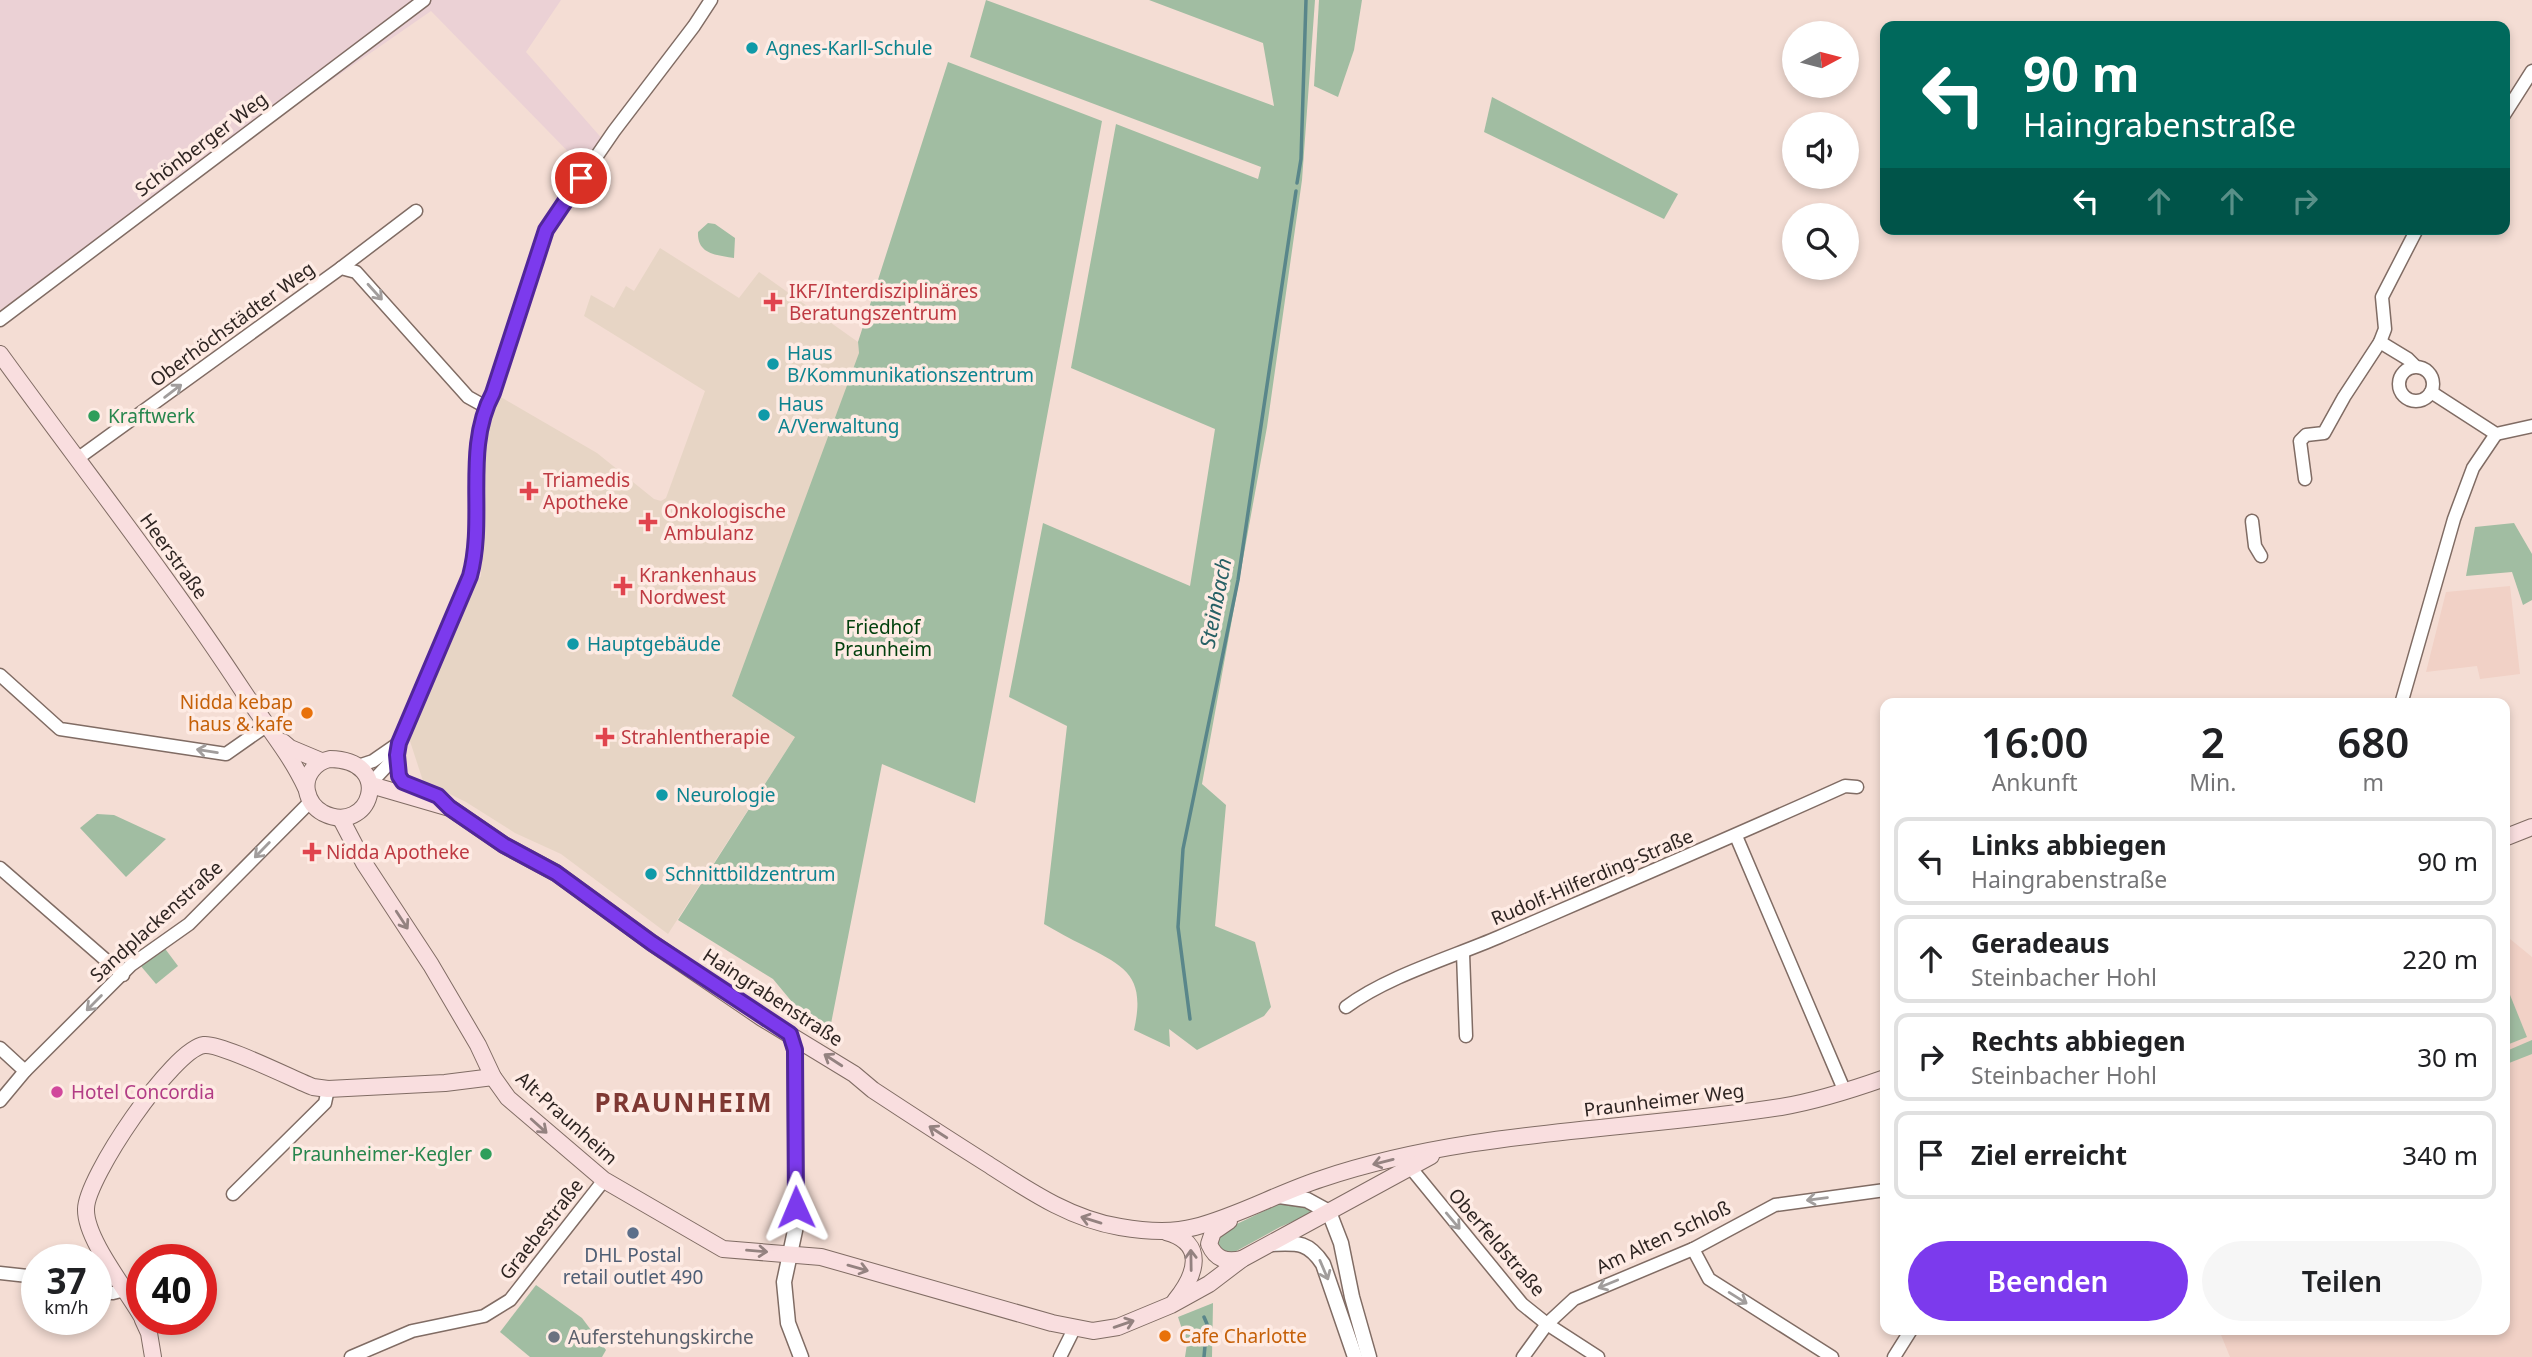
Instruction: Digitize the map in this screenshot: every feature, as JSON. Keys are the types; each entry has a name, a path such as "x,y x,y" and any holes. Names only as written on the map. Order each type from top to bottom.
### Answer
{"main road":[{"name":"Heerstraße","path":"0,354 203,632 297,768 308,795"},
{"path":"266,726 290,748 320,761 340,760 358,766 368,776 370,796 364,806 349,817 341,819 318,811 308,795 313,768 320,761"},
{"name":"Haingrabenstraße","path":"371,785 450,808 504,845 556,873 652,943 854,1074 873,1090 975,1157 1054,1205 1081,1217 1107,1224 1158,1230"},
{"path":"341,819 364,863 431,965 478,1045 493,1077"},
{"path":"2510,836 2532,827"},
{"name":"Alt-Praunheim","path":"125,1290 96,1243 87,1222 88,1197 100,1171 133,1118 176,1063 191,1050 205,1045 224,1049 313,1087 328,1089 445,1083 493,1077 509,1098 533,1121 604,1181 723,1249 821,1257 1074,1329 1093,1331 1118,1327 1171,1306"},
{"name":"Praunheimer Weg","path":"1158,1230 1192,1228 1352,1170 1469,1143 1782,1107 1880,1080"},
{"name":"Praunheimer Weg","path":"1171,1306 1209,1284 1242,1259 1446,1148"},
{"path":"1242,1211 1213,1233 1209,1244 1222,1260 1242,1259"},
{"path":"1158,1230 1180,1236 1190,1245 1194,1260 1191,1276 1171,1306"},
{"name":"Alt-Praunheim","path":"149,1335 153,1357"}],"street":[{"name":"Schönberger Weg","path":"0,320 424,0"},
{"path":"371,785 398,749 474,560 477,462 486,407 493,393 546,230 614,131 711,0"},
{"path":"2510,106 2532,71"},
{"name":"Oberhöchstädter Weg","path":"77,459 416,211"},
{"path":"2305,479 2300,441 2306,435 2324,433 2380,342 2385,329 2382,297 2414,235"},
{"name":"Oberhöchstädter Weg","path":"341,268 356,272 468,397 486,407"},
{"path":"2380,342 2430,374 2433,386 2431,393 2415,401 2404,396 2400,389 2402,374 2415,366"},
{"path":"2431,393 2496,434"},
{"path":"2403,698 2454,519 2473,468 2496,434 2532,426"},
{"path":"2252,521 2260,556"},
{"path":"0,675 60,729 226,754 266,726"},
{"path":"358,766 398,749"},
{"path":"398,749 399,776 403,782 438,796 450,808"},
{"name":"Rudolf-Hilferding-Straße","path":"1346,1007 1368,991 1736,836 1844,786 1857,787"},
{"name":"Sandplackenstraße","path":"0,1101 24,1071 131,965 189,924 308,795"},
{"path":"1736,836 1845,1091"},
{"path":"0,869 123,975"},
{"path":"1463,953 1466,1036"},
{"path":"790,1034 795,1050 796,1226 784,1282 788,1323 802,1357"},
{"path":"0,1048 24,1071"},
{"path":"233,1194 325,1103 328,1089"},
{"name":"Oberfeldstraße","path":"1410,1167 1522,1304 1547,1324 1598,1357"},
{"name":"Graebestraße","path":"351,1357 412,1331 484,1316 510,1300 604,1181"},
{"name":"Am Alten Schloß","path":"1523,1357 1547,1324 1574,1299 1693,1249 1774,1205 1880,1190"},
{"path":"1277,1196 1307,1200 1329,1212 1341,1243 1352,1297 1370,1357"},
{"path":"1270,1244 1293,1243 1307,1246 1316,1253 1323,1264 1354,1357"},
{"path":"1693,1249 1709,1279 1832,1357"},
{"path":"0,1273 21,1275"},
{"path":"112,1291 125,1290"},
{"path":"1060,1357 1074,1329"},
{"path":"1894,1357 1908,1335"}],"shaded area":[{"path":"0,0 561,0 526,52 605,142 584,168 431,11 0,310"},
{"name":"Krankenhaus Nordwest","path":"660,248 739,298 759,272 858,342 859,353 795,737 668,934 561,854 515,833 466,802 423,781 408,735 466,596 481,576 485,447 499,396 597,453 654,499 661,501 666,498 705,391 584,316 591,295 614,308 626,286 634,291"},
{"path":"2510,586 2520,674 2480,679 2477,666 2426,672 2446,592"},
{"path":"2510,939 2532,957 2532,1357 2230,1357 2221,1335 2510,1335"}],"green space":[{"path":"986,0 1274,106 1263,43 1149,0 1315,0 1302,180 1267,427 1202,784 1226,805 1215,926 1255,942 1271,1007 1264,1016 1197,1050 1169,1029 1170,1047 1134,1030 1137,997 1129,975 1111,960 1044,924 1067,726 1009,697 1043,523 1190,586 1215,429 1071,368 1116,124 1258,179 1261,167 970,57"},
{"path":"1319,0 1362,0 1354,50 1338,97 1314,86"},
{"name":"Friedhof Praunheim","path":"948,62 1102,121 975,803 882,764 827,1044 773,979 678,920 795,737 732,696 859,353 858,342"},
{"path":"1492,97 1678,194 1664,219 1484,132"},
{"path":"708,223 715,224 735,238 734,258 709,252 701,245 698,232"},
{"path":"2514,523 2532,554 2532,600 2523,605 2512,572 2466,576 2475,527"},
{"path":"97,814 114,815 166,839 126,877 80,828"},
{"path":"163,946 178,966 156,984 140,965"},
{"path":"2510,995 2527,1037 2510,1044"},
{"path":"2532,1040 2532,1054 2510,1063 2510,1049"},
{"path":"1285,1201 1297,1202 1314,1210 1313,1213 1280,1227 1229,1255 1216,1246 1218,1235 1222,1231"},
{"path":"536,1285 582,1318 606,1350 602,1357 530,1357 500,1332"},
{"path":"1213,1303 1212,1357 1185,1357 1187,1344 1178,1317"}],"waterway":[{"name":"Steinbach","path":"1297,183 1301,159 1306,0"},
{"name":"Steinbach","path":"1190,1019 1178,927 1183,849 1238,580 1296,191"},
{"name":"Steinbach","path":"1204,1317 1207,1324 1204,1357"}],"place":[{"name":"Agnes-Karll-Schule","path":"752,48"},
{"name":"IKF/Interdisziplinäres Beratungszentrum","path":"773,302"},
{"name":"Haus B/Kommunikationszentrum","path":"773,364"},
{"name":"Haus A/Verwaltung","path":"764,415"},
{"name":"Kraftwerk","path":"94,416"},
{"name":"Triamedis Apotheke","path":"529,491"},
{"name":"Onkologische Ambulanz","path":"648,522"},
{"name":"Krankenhaus Nordwest","path":"623,586"},
{"name":"Hauptgebäude","path":"573,644"},
{"name":"Nidda kebap haus & kafe","path":"307,713"},
{"name":"Strahlentherapie","path":"605,737"},
{"name":"Neurologie","path":"662,795"},
{"name":"Nidda Apotheke","path":"312,852"},
{"name":"Schnittbildzentrum","path":"651,874"},
{"name":"Hotel Concordia","path":"57,1092"},
{"name":"Praunheimer-Kegler","path":"486,1154"},
{"name":"DHL Postal retail outlet 490","path":"633,1233"},
{"name":"Cafe Charlotte","path":"1165,1336"},
{"name":"Auferstehungskirche","path":"554,1337"}],"district":[{"name":"PRAUNHEIM","path":"684,1103"}],"route":[{"path":"581,178 546,230 493,393 486,407 477,462 474,560 470,576 399,743 399,776 409,786 438,796 450,808 504,845 556,873 652,943 790,1034 795,1050 796,1207"}]}
